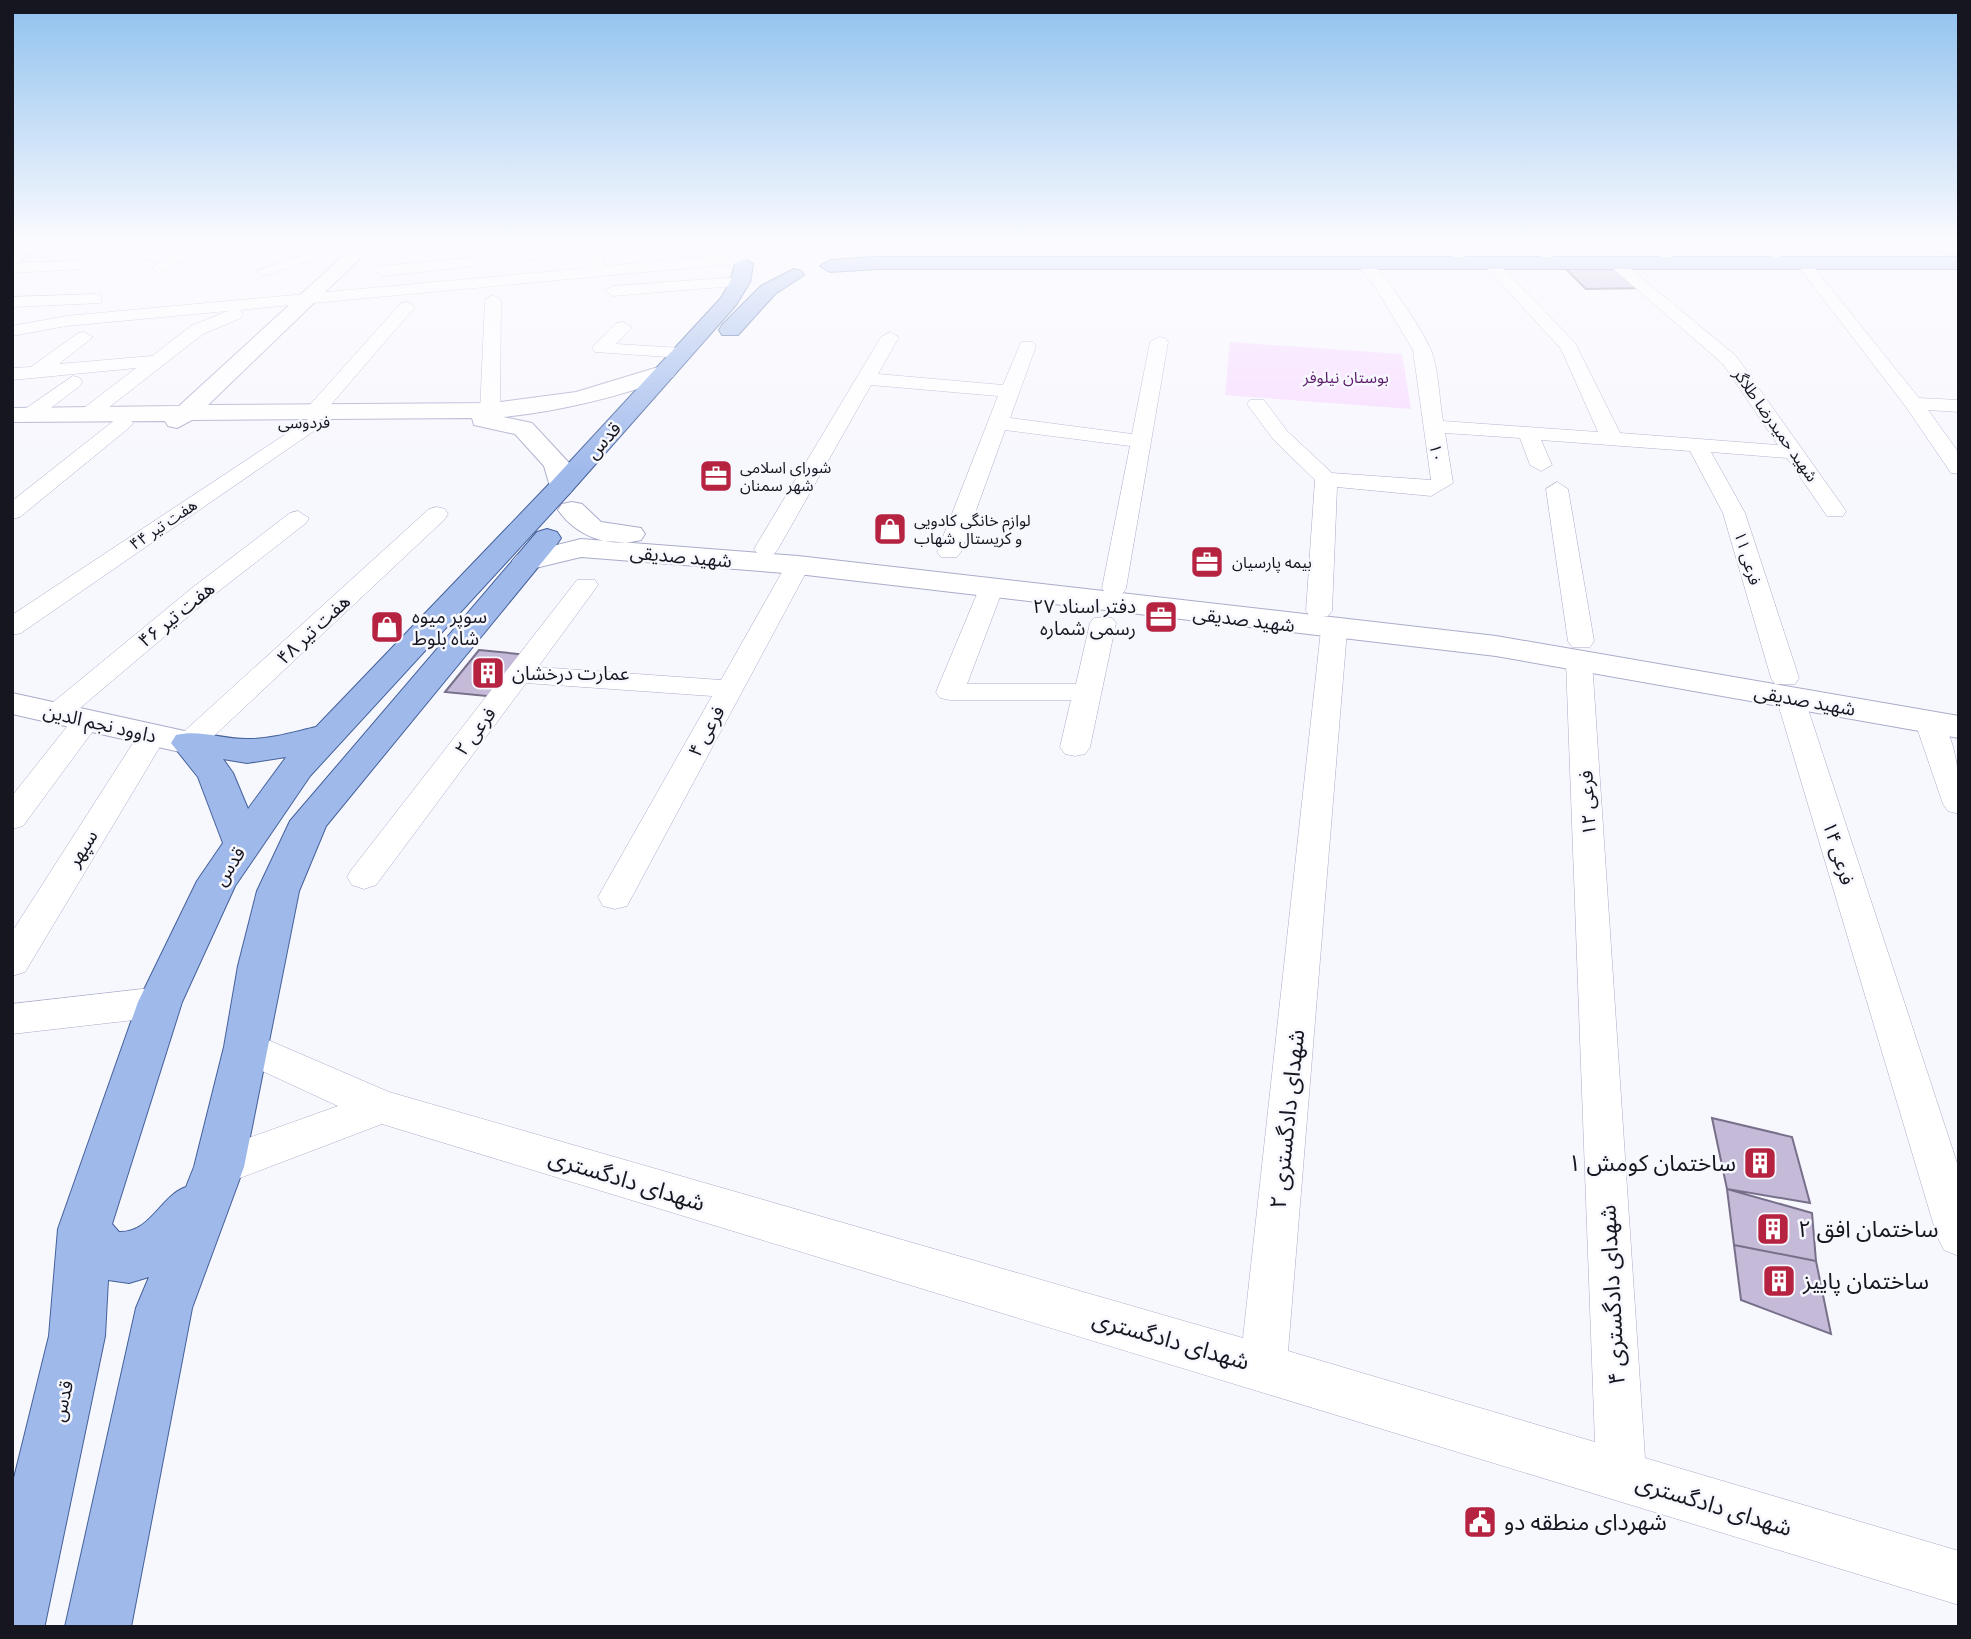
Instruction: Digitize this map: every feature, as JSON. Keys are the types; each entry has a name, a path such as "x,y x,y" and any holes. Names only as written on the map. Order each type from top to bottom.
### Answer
{"main road":[{"name":"قدس","path":"643,410 673,362 712,319"},
{"name":"قدس","path":"12,1624 77,1336 84,1229 160,1002 210,896 297,768 327,735 566,499 643,410 737,319"},
{"name":"قدس","path":"98,1627 164,1308 214,1177 247,1047 260,966 278,891 309,821 527,561 566,499"},
{"path":"188,743 247,751 278,748 327,735"},
{"path":"188,743 215,773 243,844"},
{"path":"210,896 240,883 258,879 273,883 278,891"},
{"path":"84,1229 102,1251 125,1257 150,1251 175,1234 214,1177"}],"street":[{"path":"45,324 51,319"},
{"path":"12,331 87,319"},
{"path":"87,415 154,361 209,323 220,319"},
{"path":"180,419 287,319"},
{"name":"هفت تیر ۴۴","path":"12,627 315,416 402,319"},
{"path":"489,412 498,319"},
{"name":"۱۰","path":"1326,479 1431,489 1443,483 1422,350 1404,319"},
{"path":"1543,319 1569,347 1612,439"},
{"name":"شهید حمیدرضا طلاگر","path":"1682,319 1730,360 1835,511"},
{"path":"1847,319 1913,403 1959,468"},
{"path":"623,327 601,348 673,362"},
{"path":"36,372 84,337"},
{"path":"766,549 890,337"},
{"path":"1114,588 1143,442 1159,342"},
{"path":"949,552 1027,346"},
{"path":"12,374 154,361"},
{"name":"فردوسی","path":"489,412 581,401 622,389 673,362"},
{"path":"866,379 1010,391"},
{"path":"16,421 73,382"},
{"path":"1913,403 1959,406"},
{"path":"1257,404 1280,435 1326,479"},
{"name":"فردوسی","path":"16,421 123,423 180,419 643,410"},
{"name":"فردوسی","path":"16,421 87,415 180,419"},
{"name":"فردوسی","path":"315,416 508,423 523,429 557,464 566,499"},
{"path":"12,512 123,423"},
{"path":"998,423 1143,442"},
{"path":"1433,426 1794,452"},
{"path":"1528,433 1541,465"},
{"name":"فرعی ۱۱","path":"1697,445 1734,513 1787,687"},
{"name":"شهدای دادگستری ۲","path":"1262,1367 1311,872 1326,620 1326,479"},
{"name":"فرعی ۱۲","path":"1557,489 1580,651 1594,946"},
{"name":"شهید صدیقی","path":"566,499 593,530 659,545 991,589 1326,620"},
{"name":"هفت تیر ۴۸","path":"188,743 437,514"},
{"name":"هفت تیر ۴۶","path":"12,818 72,717 201,593 298,518"},
{"name":"شهید صدیقی","path":"527,561 581,548 659,545 766,549 1114,588 1496,646 1580,651 1787,687 1959,707"},
{"name":"فرعی ۴","path":"615,897 798,565"},
{"name":"فرعی ۲","path":"364,877 586,585"},
{"path":"991,589 950,692 1087,692"},
{"path":"1075,747 1103,623"},
{"path":"519,674 729,690"},
{"name":"شهید صدیقی","path":"1787,687 1944,725"},
{"name":"فرعی ۱۴","path":"1787,687 1959,1236"},
{"name":"داوود نجم الدین","path":"12,703 188,743"},
{"path":"1944,725 1959,804"},
{"name":"سپهر","path":"12,962 152,735"},
{"name":"شهدای دادگستری ۴","path":"1594,946 1621,1477"},
{"path":"12,1019 160,1002"},
{"name":"شهدای دادگستری","path":"247,1047 382,1107 1262,1367 1959,1578"},
{"path":"214,1177 382,1107"}],"green space":[{"name":"بوستان نیلوفر","path":"1230,342 1402,354 1411,409 1225,395"}],"building":[{"name":"عمارت درخشان","path":"479,650 529,655 497,697 445,692"},
{"name":"ساختمان کومش ۱","path":"1712,1118 1792,1137 1810,1203 1727,1189"},
{"name":"ساختمان افق ۲","path":"1727,1189 1812,1213 1816,1261 1734,1245"},
{"name":"ساختمان پاییز","path":"1734,1245 1816,1261 1831,1334 1741,1300"}],"place":[{"name":"شورای اسلامی شهر سمنان","path":"716,476"},
{"name":"لوازم خانگی کادویی و کریستال شهاب","path":"890,529"},
{"name":"بیمه پارسیان","path":"1207,562"},
{"name":"۲۷ دفتر اسناد رسمی شماره","path":"1161,617"},
{"name":"سوپر میوه شاه بلوط","path":"387,627"},
{"name":"عمارت درخشان","path":"488,673"},
{"name":"ساختمان کومش ۱","path":"1760,1163"},
{"name":"ساختمان افق ۲","path":"1773,1229"},
{"name":"ساختمان پاییز","path":"1779,1281"},
{"name":"شهردای منطقه دو","path":"1480,1522"}]}
